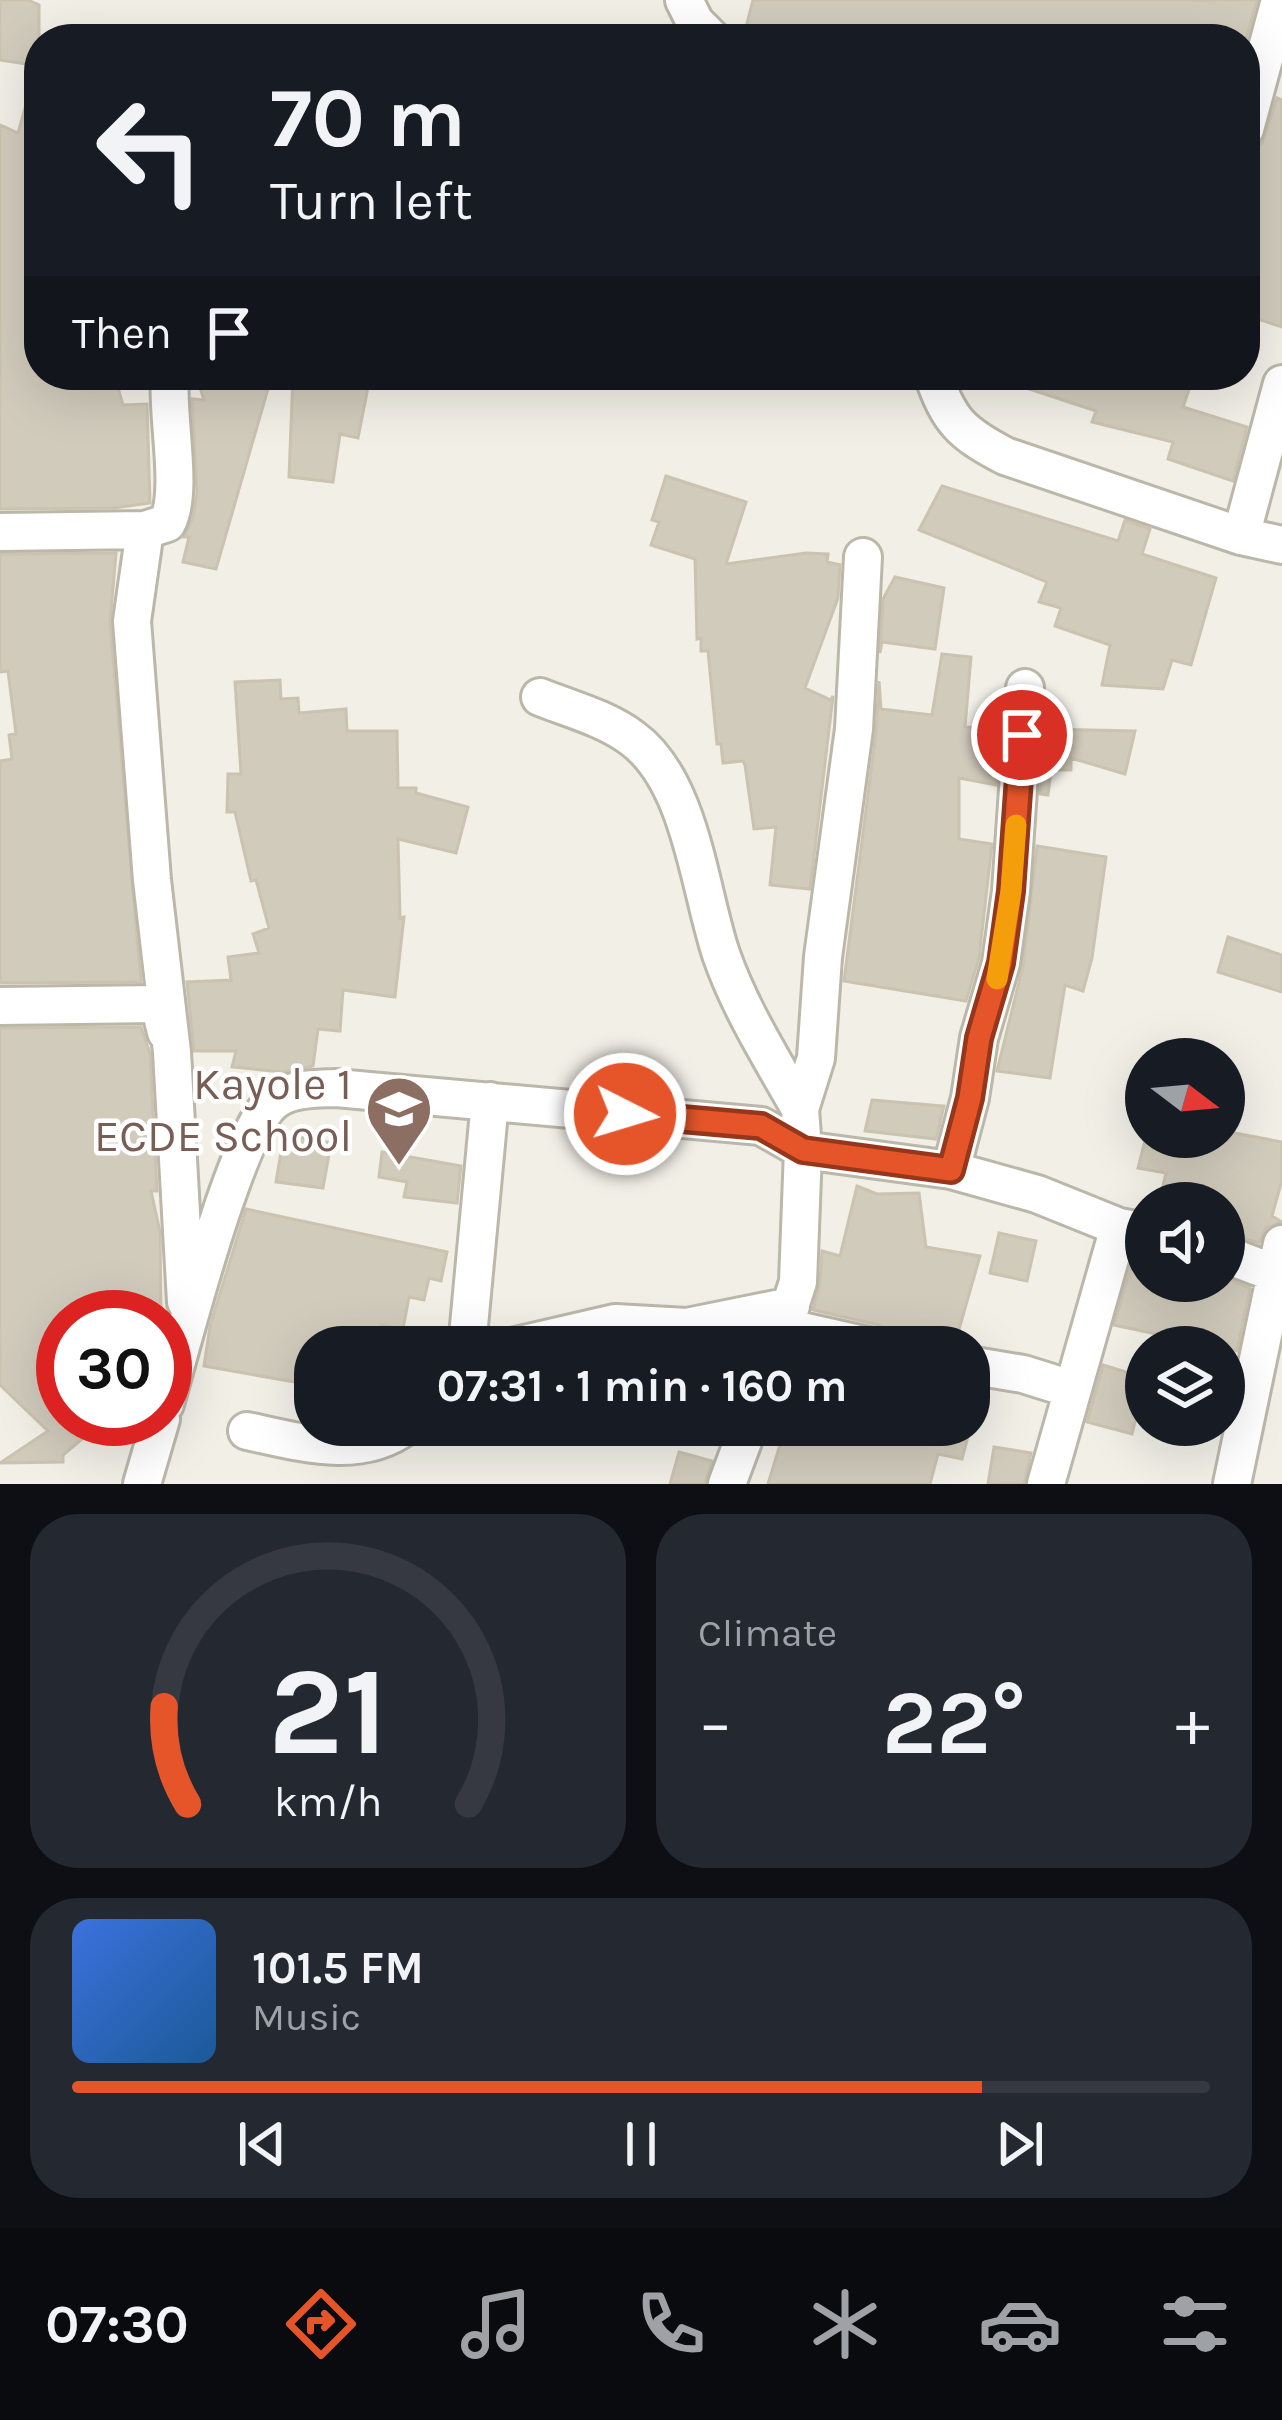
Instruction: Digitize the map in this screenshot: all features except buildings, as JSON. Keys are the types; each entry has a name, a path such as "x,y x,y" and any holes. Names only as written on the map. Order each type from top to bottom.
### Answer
{"street":[{"path":"1260,74 1280,0"},
{"path":"1241,536 1282,384"},
{"path":"0,532 145,530 167,523 172,514 175,470 169,390"},
{"path":"938,390 946,413 978,442 1021,463 1241,536 1282,545"},
{"path":"145,530 132,621 152,880 172,1052 185,1290"},
{"path":"784,1326 798,1282 800,1109 816,1058 823,957 854,730 863,557"},
{"path":"951,1170 970,1098 979,1038 1001,963 1011,891 1024,688"},
{"path":"540,697 603,721 634,739 662,770 679,805 736,992 800,1109"},
{"path":"0,1006 159,1004 172,1052"},
{"path":"192,1308 245,1145 262,1113 277,1098 300,1090 336,1088 761,1126 803,1150 951,1170 1037,1194 1125,1227"},
{"path":"469,1326 490,1101"},
{"path":"1046,1484 1071,1389 1125,1251"},
{"path":"1232,1484 1280,1265 1245,1258"},
{"path":"602,1326 658,1326"},
{"path":"990,1368 1071,1389"},
{"path":"247,1431 294,1439"},
{"path":"142,1484 153,1446"},
{"path":"727,1484 741,1446"}],"slow traffic":[{"path":"997,979 1016,825"}],"place":[{"name":"Kayole 1 ECDE School","path":"399,1168"}],"route":[{"path":"625,1114 761,1126 803,1150 951,1170 970,1098 979,1038 1001,963 1022,735"}]}
